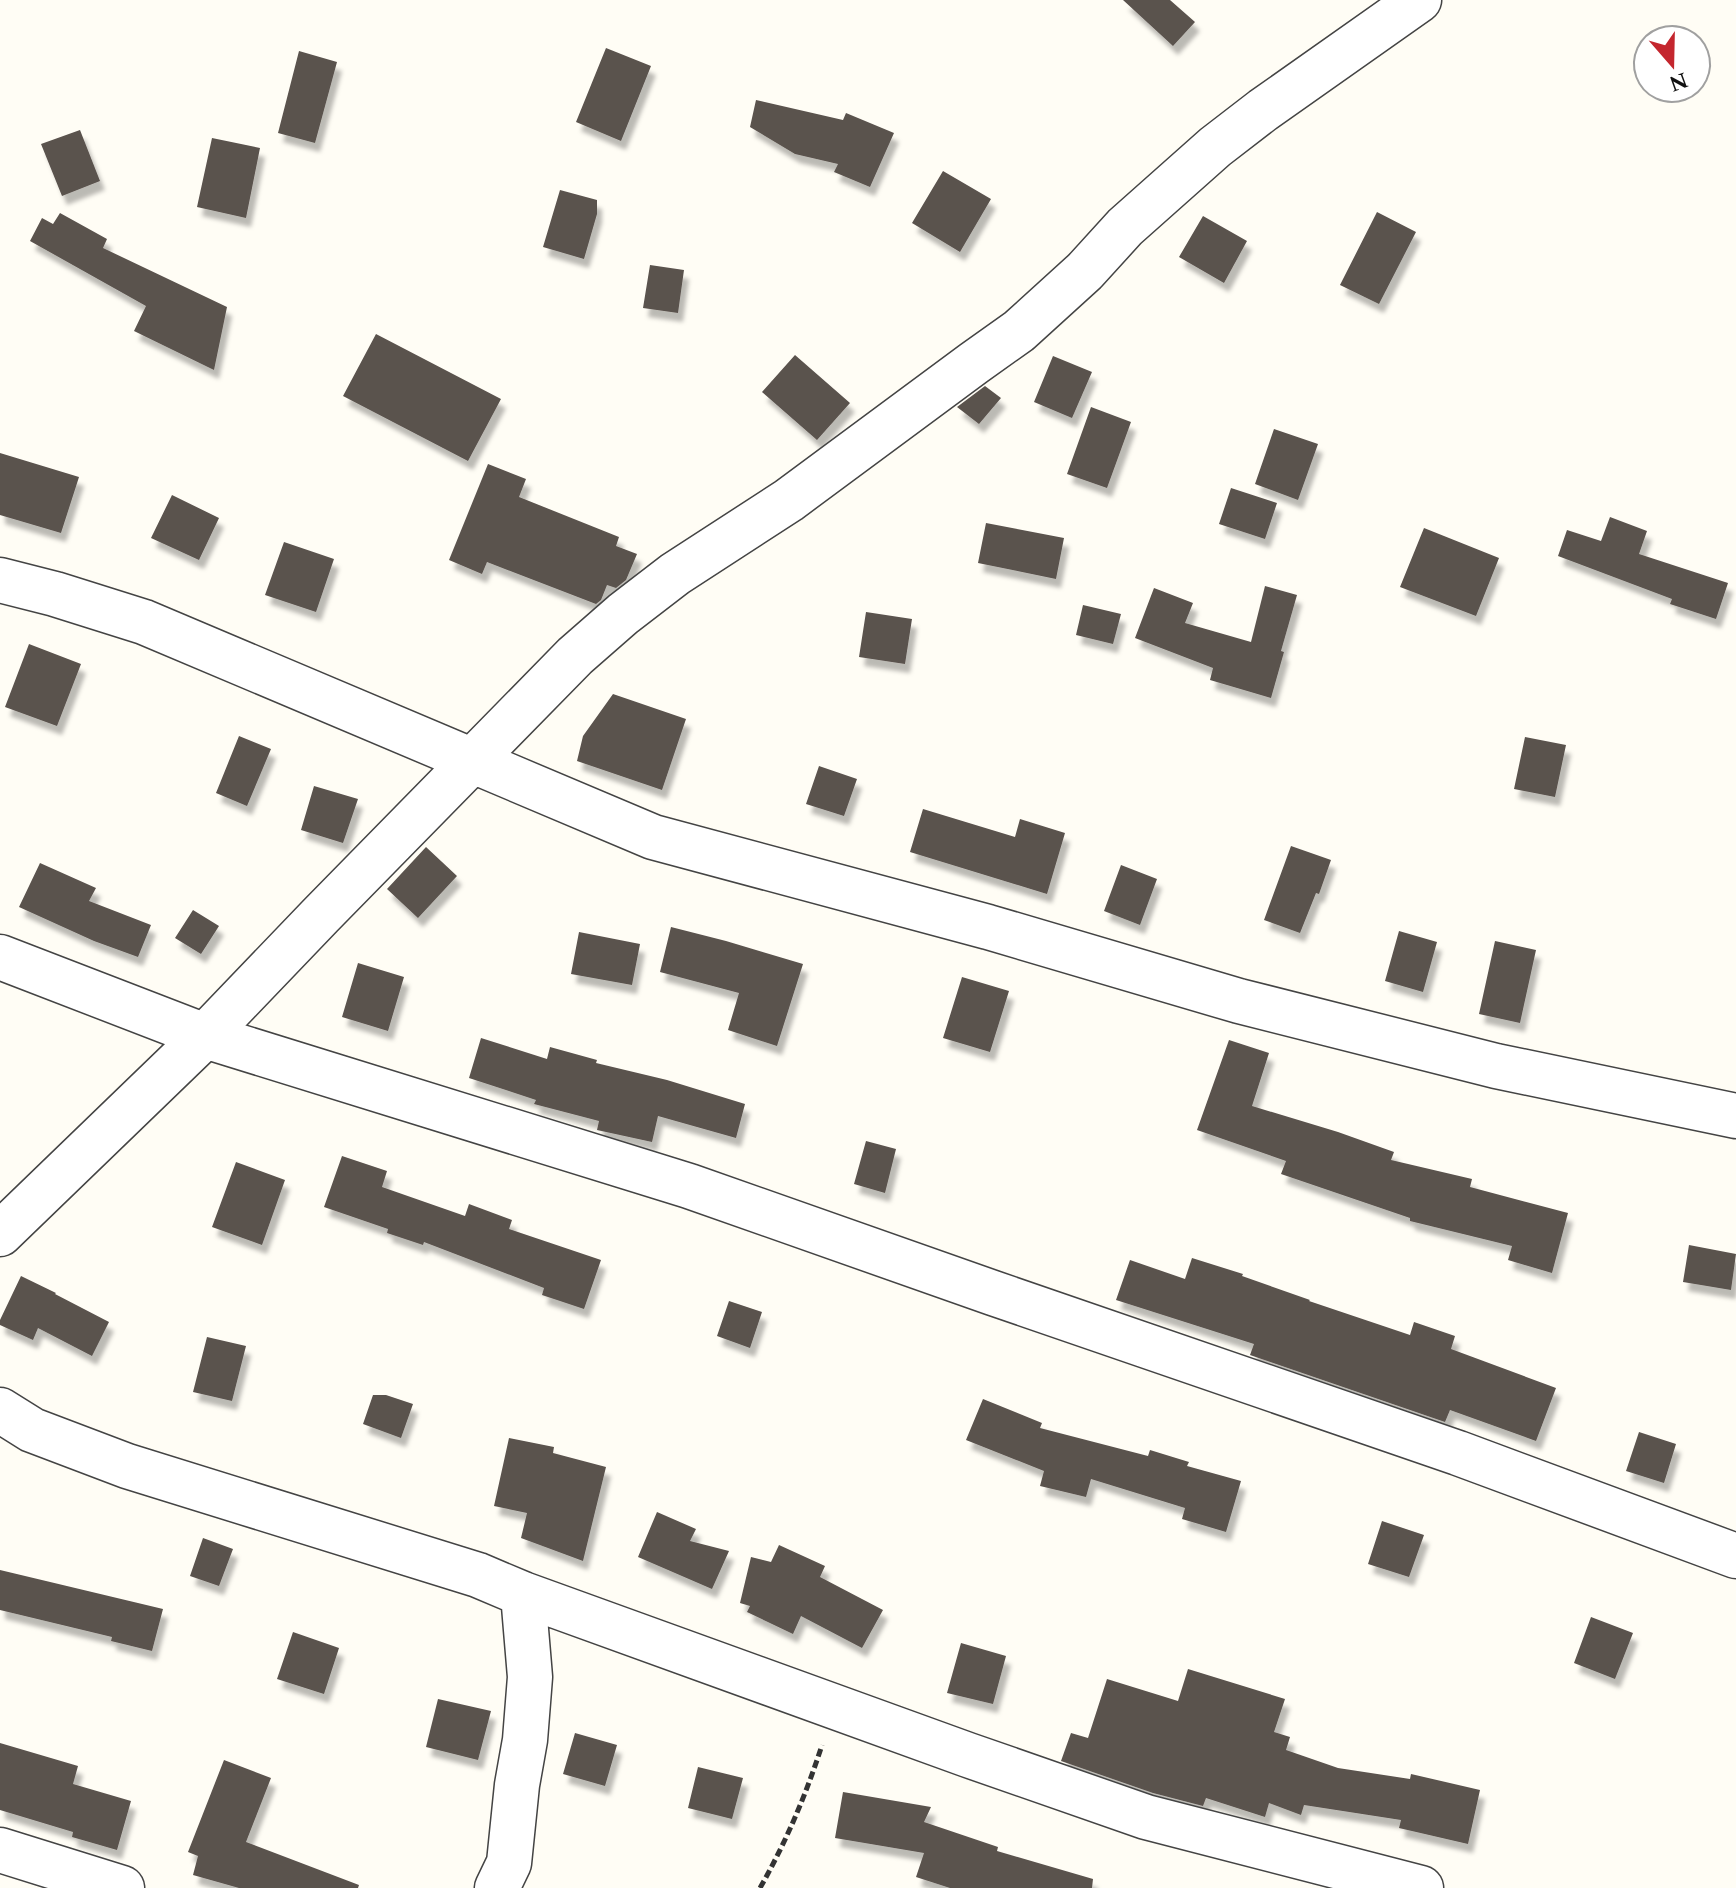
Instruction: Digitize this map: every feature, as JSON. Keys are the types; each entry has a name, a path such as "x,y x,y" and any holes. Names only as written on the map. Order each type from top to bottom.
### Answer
{"street":[{"path":"0,1234 205,1036 575,656 623,614 675,574 789,500 1019,331 1085,271 1125,227 1215,147 1419,0"},
{"path":"0,580 144,622 653,837 988,927 1239,1001 1496,1066 1736,1116"},
{"path":"0,957 205,1036 689,1186 1458,1453 1736,1556"},
{"path":"0,1410 32,1430 127,1466 478,1575 523,1594 1146,1817 1421,1888"},
{"path":"497,1888 509,1863 525,1740 530,1677 523,1594"},
{"path":"0,1850 122,1888"}],"path":[{"path":"760,1888 792,1829 835,1706"}],"building":[{"path":"1123,0 1170,0 1195,22 1173,46"},
{"path":"606,48 651,66 621,141 576,122"},
{"path":"299,51 337,62 315,143 278,133"},
{"path":"756,100 843,120 846,113 894,133 870,187 834,172 838,164 795,154 750,127"},
{"path":"80,130 100,181 62,196 41,144"},
{"path":"212,138 260,148 246,218 197,207"},
{"path":"943,171 991,199 960,252 912,223"},
{"path":"560,190 597,200 597,214 584,259 543,247"},
{"path":"1377,212 1416,232 1379,304 1340,285"},
{"path":"60,213 107,239 103,248 227,307 214,370 134,331 146,306 30,241 42,218 53,224"},
{"path":"1203,216 1247,241 1224,283 1179,257"},
{"path":"650,265 684,270 678,313 643,308"},
{"path":"376,334 501,399 468,461 343,396"},
{"path":"795,355 850,403 817,440 762,392"},
{"path":"1053,356 1092,372 1072,418 1034,402"},
{"path":"985,386 1001,398 979,424 957,407"},
{"path":"1091,407 1131,422 1107,488 1067,474"},
{"path":"1274,429 1318,444 1298,500 1255,484"},
{"path":"0,453 79,477 61,533 0,515"},
{"path":"488,464 526,479 519,497 619,537 616,546 637,554 626,580 616,588 607,585 596,604 487,562 482,574 449,560"},
{"path":"1231,488 1277,503 1265,539 1219,524"},
{"path":"172,495 219,518 199,560 151,538"},
{"path":"1610,517 1647,531 1639,554 1728,583 1716,619 1670,604 1672,599 1558,556 1567,530 1601,541"},
{"path":"986,523 1064,538 1056,579 978,563"},
{"path":"1424,528 1499,558 1476,616 1400,587"},
{"path":"284,542 334,559 316,612 265,595"},
{"path":"1265,586 1297,595 1271,698 1210,680 1213,668 1135,638 1154,588 1193,603 1185,623 1251,642"},
{"path":"1083,605 1121,614 1113,644 1076,635"},
{"path":"866,612 912,619 905,664 859,657"},
{"path":"29,644 81,664 57,726 5,707"},
{"path":"613,694 686,719 662,790 577,761 583,736"},
{"path":"239,736 271,749 247,806 216,793"},
{"path":"1525,737 1566,745 1555,797 1514,789"},
{"path":"819,766 857,779 844,816 806,804"},
{"path":"314,786 358,799 343,843 301,830"},
{"path":"923,809 1015,837 1020,819 1065,833 1047,894 910,852"},
{"path":"1291,846 1331,860 1300,933 1264,920"},
{"path":"426,847 457,876 418,918 387,889"},
{"path":"40,863 96,888 89,901 151,925 138,957 19,907"},
{"path":"1121,865 1157,879 1140,925 1104,911"},
{"path":"193,910 219,926 201,954 175,938"},
{"path":"671,927 803,964 777,1046 728,1030 739,993 660,972"},
{"path":"1399,931 1437,942 1423,992 1385,981"},
{"path":"579,932 640,944 632,985 571,974"},
{"path":"1495,941 1536,950 1520,1023 1479,1014"},
{"path":"358,963 404,977 388,1031 342,1017"},
{"path":"962,977 1009,991 990,1052 943,1038"},
{"path":"481,1038 547,1059 550,1047 597,1060 596,1063 667,1080 745,1104 736,1138 658,1116 652,1142 597,1130 599,1121 534,1104 536,1100 469,1078"},
{"path":"1229,1040 1269,1053 1252,1106 1394,1152 1391,1160 1472,1179 1470,1187 1568,1213 1552,1273 1508,1260 1512,1246 1410,1221 1410,1218 1281,1174 1286,1161 1197,1130"},
{"path":"866,1141 896,1149 885,1193 854,1184"},
{"path":"342,1156 387,1171 382,1187 465,1216 469,1204 512,1220 509,1229 601,1260 584,1309 542,1295 544,1288 424,1242 423,1245 387,1233 388,1229 324,1207"},
{"path":"236,1162 285,1180 262,1245 212,1227"},
{"path":"1689,1245 1736,1254 1731,1290 1683,1282"},
{"path":"1192,1258 1410,1335 1414,1322 1455,1336 1451,1349 1556,1388 1536,1441 1450,1410 1445,1422 1250,1355 1254,1344 1116,1300 1130,1260 1185,1279"},
{"path":"21,1276 109,1322 92,1356 38,1328 33,1340 0,1325"},
{"path":"729,1301 762,1312 750,1348 717,1336"},
{"path":"207,1337 246,1346 232,1401 193,1392"},
{"path":"373,1395 386,1395 413,1404 401,1438 363,1424"},
{"path":"983,1399 1042,1423 1040,1428 1148,1456 1150,1450 1189,1462 1187,1466 1241,1481 1226,1532 1182,1519 1185,1508 1091,1479 1086,1497 1040,1486 1044,1471 966,1440"},
{"path":"1639,1432 1676,1444 1664,1483 1626,1471"},
{"path":"509,1438 554,1447 553,1453 606,1467 583,1561 521,1538 527,1513 494,1506"},
{"path":"657,1512 696,1529 690,1541 729,1551 712,1589 638,1557"},
{"path":"1382,1521 1424,1535 1409,1577 1368,1564"},
{"path":"203,1538 233,1549 219,1586 190,1576"},
{"path":"779,1545 825,1566 820,1577 883,1610 862,1648 801,1616 793,1634 747,1612 750,1606 740,1603 751,1557 771,1562"},
{"path":"0,1570 163,1609 152,1651 111,1641 112,1637 0,1610"},
{"path":"1591,1617 1633,1633 1615,1679 1574,1663"},
{"path":"293,1632 339,1648 324,1694 277,1679"},
{"path":"961,1643 1006,1656 993,1704 947,1693"},
{"path":"1188,1669 1285,1699 1274,1732 1290,1737 1286,1750 1338,1768 1410,1779 1411,1774 1480,1790 1468,1844 1399,1828 1401,1820 1304,1805 1301,1815 1269,1803 1265,1817 1206,1798 1203,1806 1153,1793 1061,1761 1071,1733 1088,1738 1107,1679 1178,1701"},
{"path":"438,1699 491,1711 478,1760 426,1747"},
{"path":"575,1733 617,1745 605,1786 563,1774"},
{"path":"0,1743 78,1766 73,1784 131,1801 117,1850 72,1837 73,1832 0,1810"},
{"path":"224,1760 271,1778 246,1842 359,1885 358,1888 239,1888 193,1875 198,1856 188,1852"},
{"path":"698,1767 743,1778 732,1819 688,1808"},
{"path":"843,1792 931,1807 924,1822 998,1847 997,1851 1093,1879 1092,1888 950,1888 916,1877 924,1853 835,1838"}]}
